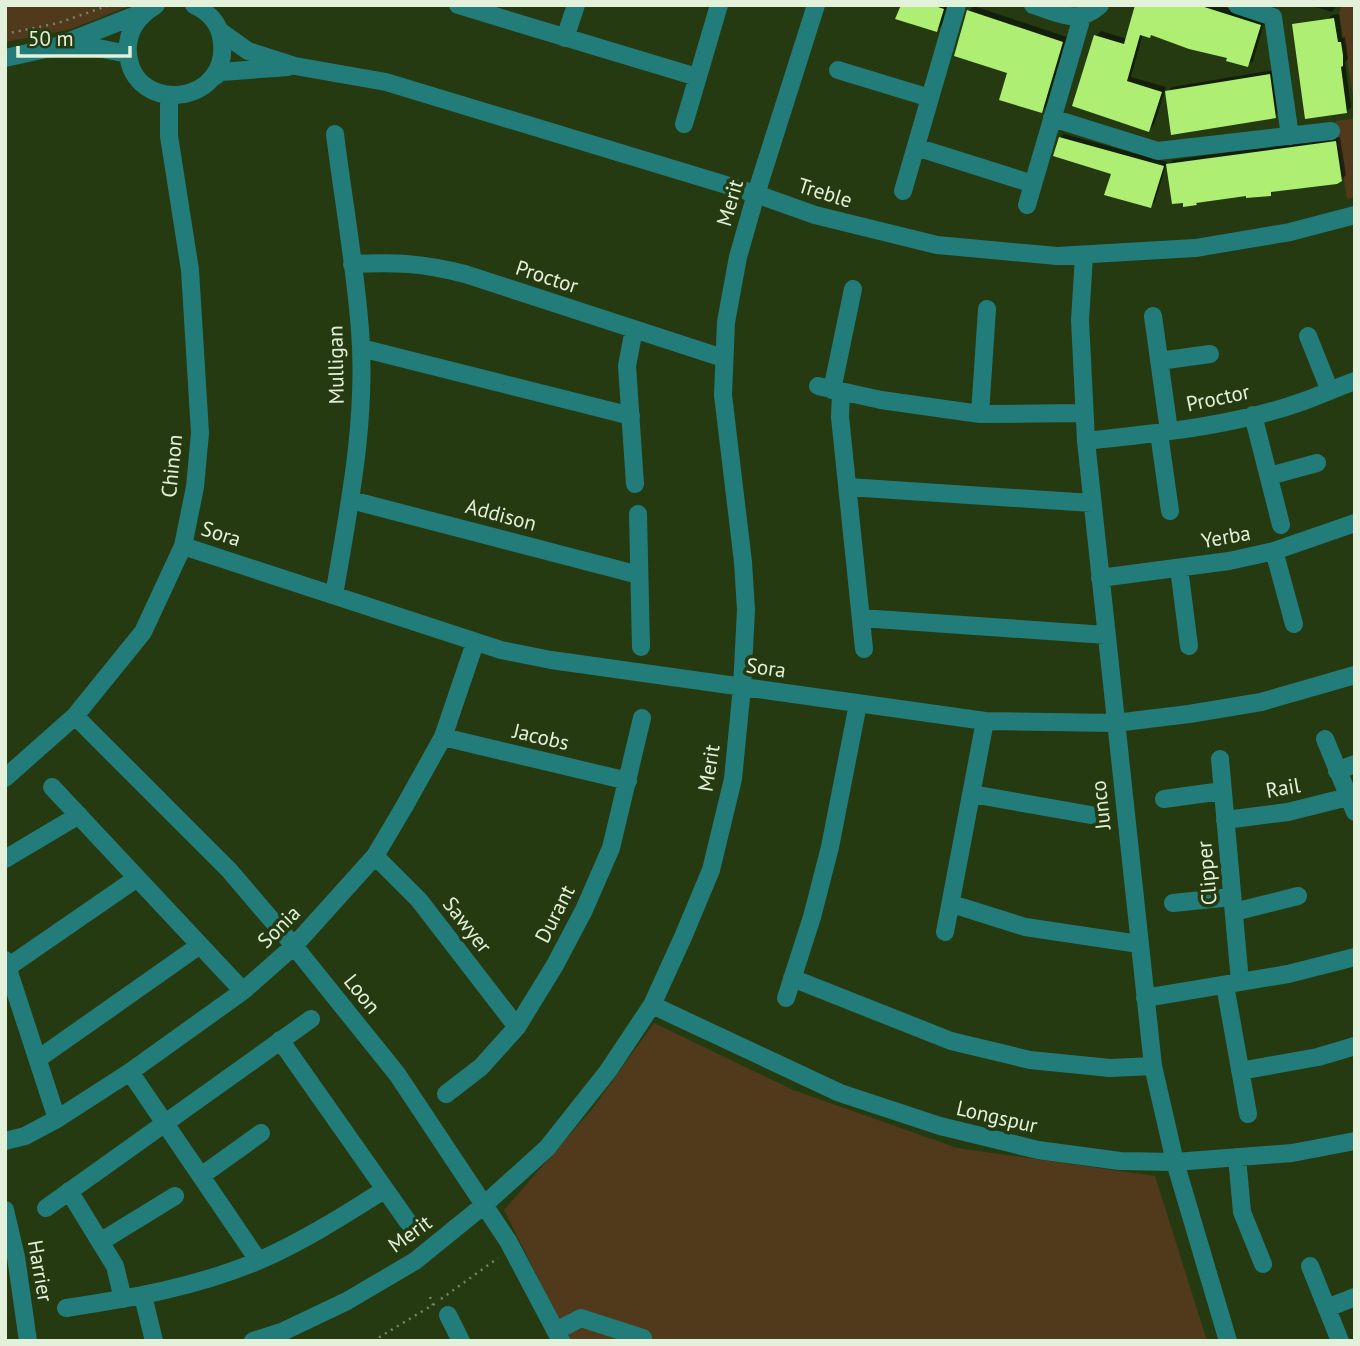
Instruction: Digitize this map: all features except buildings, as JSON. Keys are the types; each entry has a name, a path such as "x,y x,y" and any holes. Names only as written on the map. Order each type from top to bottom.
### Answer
{"street":[{"path":"458,5 697,78"},
{"path":"565,38 576,5"},
{"path":"684,124 719,5"},
{"name":"Merit","path":"253,1341 284,1331 415,1261 484,1205 547,1148 608,1071 652,1005 711,870 733,779 746,610 743,562 723,395 726,322 738,257 755,194 816,5"},
{"path":"903,191 957,5"},
{"path":"1033,5 1072,18 1090,14 1100,5"},
{"path":"1237,5 1274,11 1290,136"},
{"name":"Treble","path":"198,6 209,15 220,31 248,51 295,66 386,82 827,218 937,245 1084,256 1195,248 1290,232 1355,215"},
{"path":"5,58 55,47 150,9"},
{"path":"150,9 134,24 128,39 128,54 137,78 157,93 169,96"},
{"path":"1027,205 1082,17"},
{"path":"214,77 221,63 223,47 220,31"},
{"path":"55,47 98,48 128,54"},
{"name":"Treble","path":"169,96 194,92 221,72 295,66"},
{"path":"838,70 930,98"},
{"name":"Chinon","path":"5,778 75,716 143,632 183,545 195,486 200,433 190,270 169,136 169,96"},
{"path":"1052,118 1158,151 1331,131"},
{"name":"Mulligan","path":"334,595 351,500 361,397 361,348 335,134"},
{"path":"916,147 1033,184"},
{"name":"Junco","path":"1084,256 1080,320 1086,442 1153,1066 1175,1162 1228,1341"},
{"name":"Proctor","path":"352,264 397,262 429,265 465,274 723,358"},
{"path":"853,289 830,389 841,417 864,649"},
{"path":"980,414 988,309"},
{"path":"1153,316 1170,511"},
{"path":"634,329 628,366 635,484"},
{"path":"1308,336 1329,391"},
{"path":"361,348 631,416"},
{"path":"1159,361 1210,354"},
{"name":"Proctor","path":"1086,442 1164,432 1253,415 1303,401 1355,381"},
{"path":"830,389 980,414 1084,413"},
{"path":"1253,415 1281,525"},
{"path":"1269,476 1317,463"},
{"path":"848,487 1092,503"},
{"name":"Addison","path":"351,500 639,575"},
{"path":"638,514 641,647"},
{"name":"Yerba","path":"1100,578 1179,568 1274,551 1355,523"},
{"name":"Sora","path":"183,545 475,643 551,660 985,721 1115,723 1189,714 1261,702 1355,675"},
{"path":"1274,551 1294,624"},
{"path":"1179,568 1189,646"},
{"path":"861,618 1106,635"},
{"name":"Sonia","path":"5,1141 25,1136 57,1119 130,1072 243,991 294,946 374,856 443,737 475,643"},
{"path":"786,998 831,846 858,704"},
{"name":"Loon","path":"75,716 229,870 397,1074 512,1247 559,1336"},
{"name":"Durant","path":"446,1094 481,1067 517,1027 555,965 584,910 611,848 642,718"},
{"path":"945,932 985,721"},
{"name":"Jacobs","path":"443,737 628,781"},
{"path":"1325,739 1352,804"},
{"name":"Clipper","path":"1220,759 1233,905 1232,984 1240,1071 1248,1114"},
{"path":"1337,771 1355,764"},
{"path":"52,787 243,991"},
{"path":"1164,799 1223,792"},
{"path":"972,794 1091,815"},
{"name":"Rail","path":"1225,820 1352,804"},
{"path":"5,859 79,815"},
{"name":"Sawyer","path":"374,856 419,900 517,1027"},
{"path":"57,1119 6,964 137,878"},
{"path":"1173,903 1233,905 1298,896"},
{"path":"952,904 1025,927 1139,944"},
{"path":"38,1059 200,945"},
{"path":"1145,998 1288,974 1355,957"},
{"path":"792,978 951,1041 1030,1060 1110,1068 1153,1066"},
{"name":"Longspur","path":"652,1005 840,1093 940,1126 1038,1150 1121,1161 1175,1162 1292,1153 1355,1141"},
{"path":"46,1208 311,1018"},
{"path":"280,1041 408,1222"},
{"path":"1240,1071 1318,1057 1355,1046"},
{"path":"130,1072 258,1260"},
{"path":"201,1176 261,1133"},
{"path":"1237,1157 1242,1212 1263,1264"},
{"path":"66,1308 182,1287 258,1260 322,1229 384,1190"},
{"path":"69,1191 118,1273 124,1299"},
{"path":"100,1242 175,1196"},
{"name":"Harrier","path":"5,1210 16,1257 28,1341"},
{"path":"1310,1266 1340,1341"},
{"path":"144,1296 154,1341"},
{"path":"1327,1308 1355,1297"},
{"path":"448,1315 461,1341"},
{"path":"559,1336 581,1318 643,1338 642,1341"}],"path":[{"path":"5,34 58,23 110,5"},
{"path":"373,1341 446,1296 512,1247"}],"shaded area":[{"path":"5,5 132,5 68,30 5,42"},
{"path":"1342,5 1355,5 1355,107 1339,13"},
{"path":"1355,115 1355,197 1347,199 1335,121 1352,119"},
{"path":"654,1023 793,1090 957,1148 1155,1176 1207,1341 570,1341 504,1210 593,1108"}]}
